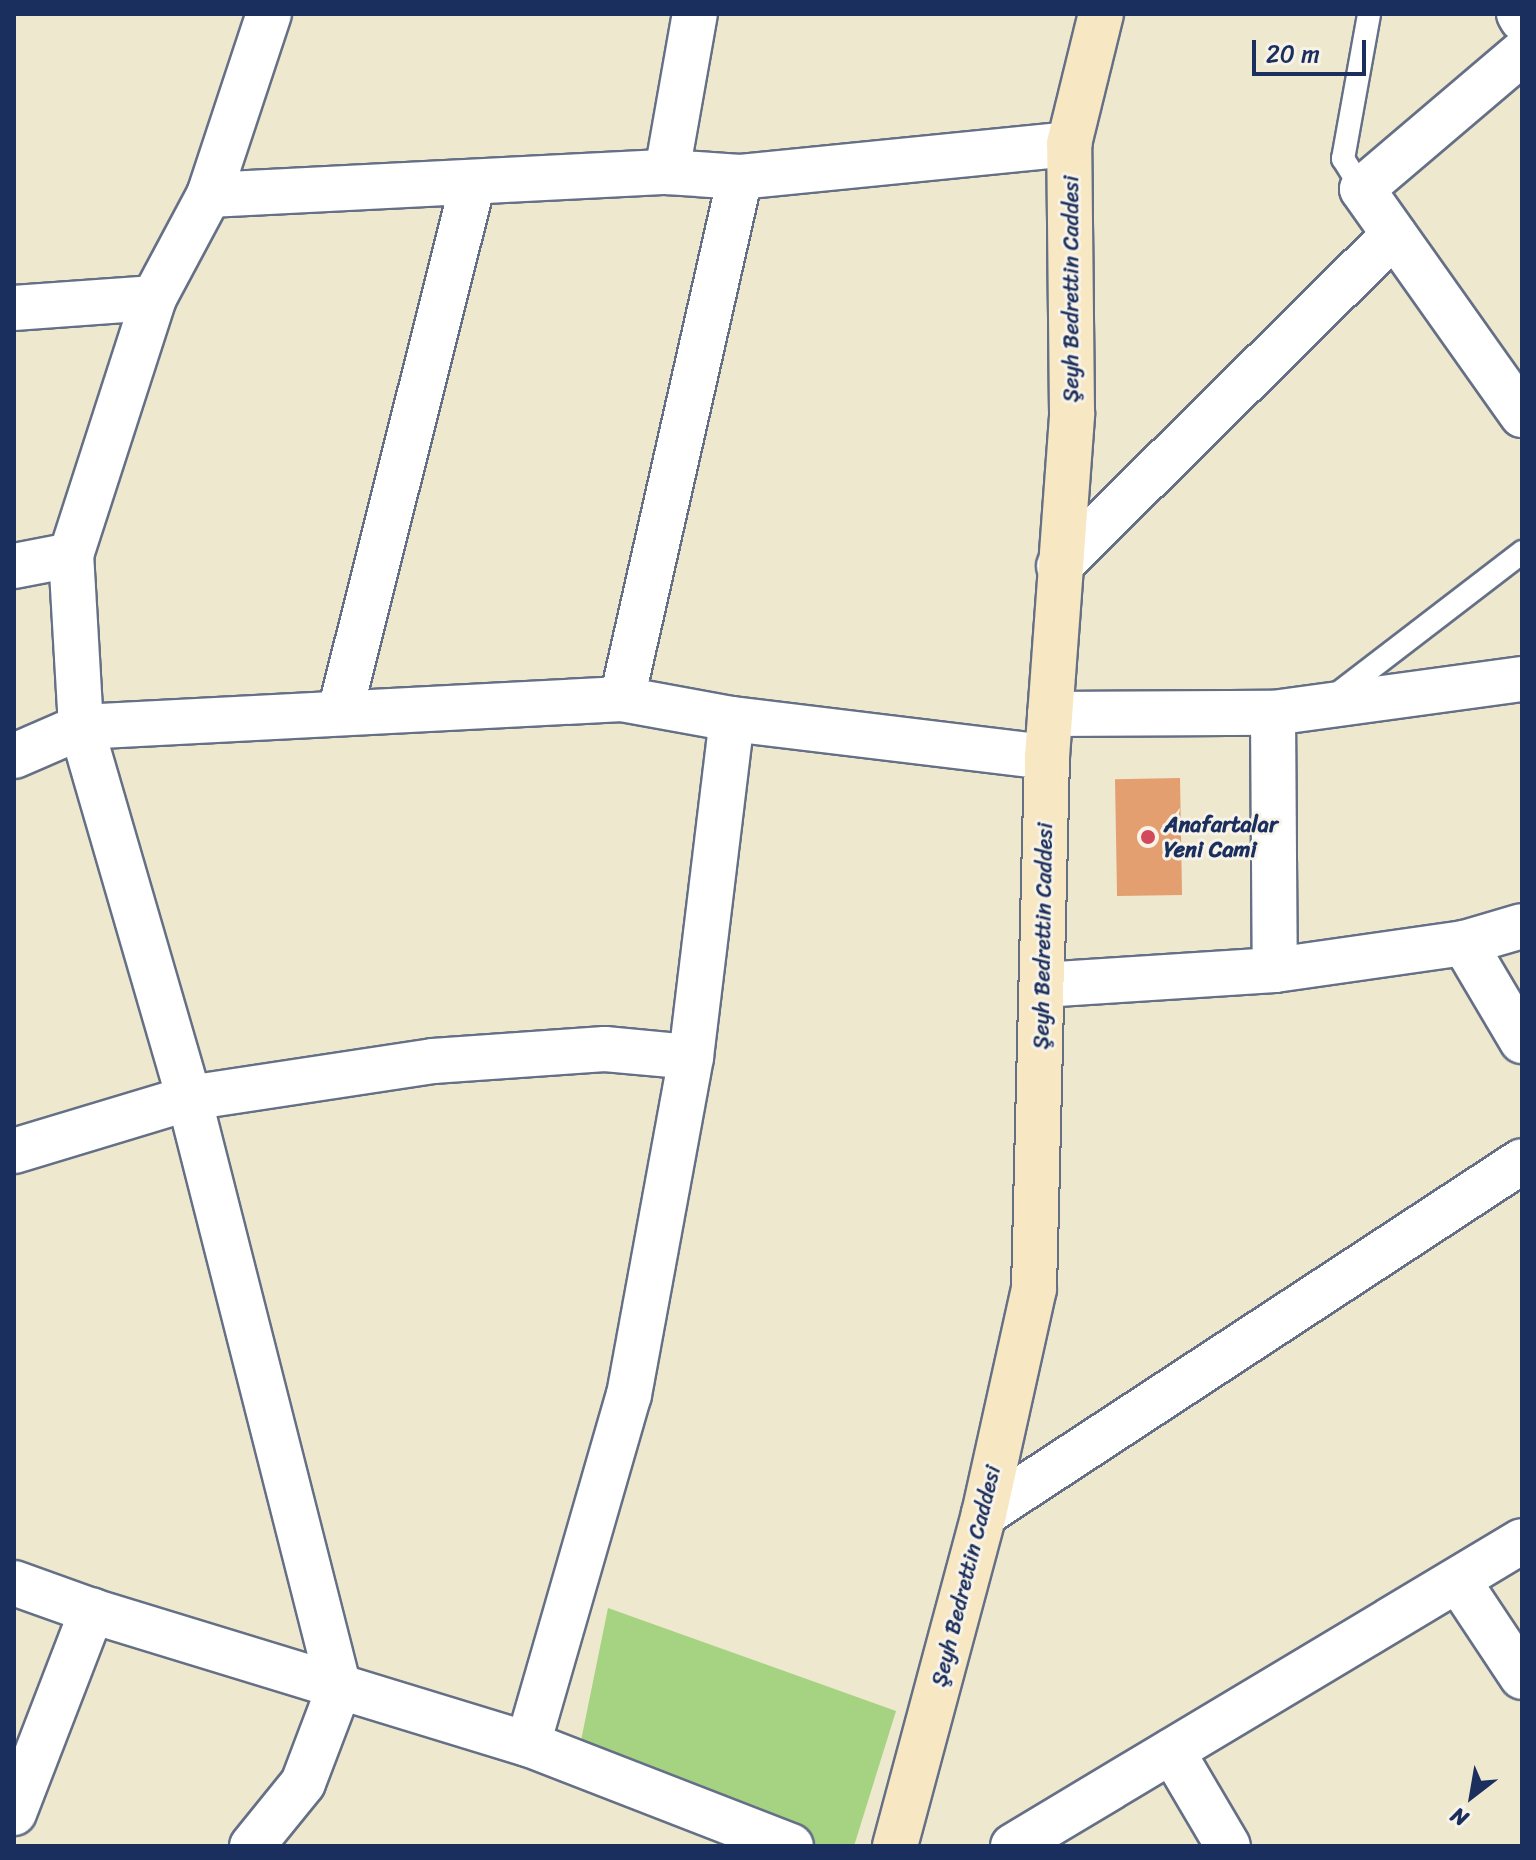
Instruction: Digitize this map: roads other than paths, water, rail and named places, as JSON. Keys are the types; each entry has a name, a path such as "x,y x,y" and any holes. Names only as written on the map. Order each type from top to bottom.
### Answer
{"main road":[{"name":"Şeyh Bedrettin Caddesi","path":"895,1846 984,1514 1034,1289 1047,757 1072,413 1069,144 1101,14"}],"street":[{"path":"252,1846 303,1783 339,1688 189,1098 81,727 71,555 154,298 209,195 269,14"},
{"path":"667,172 695,14"},
{"path":"1519,14 1522,19"},
{"path":"1518,402 1362,189 1522,53"},
{"path":"209,195 667,172 740,177 1069,144"},
{"path":"622,699 740,177"},
{"path":"340,712 473,182"},
{"path":"1059,566 1394,235"},
{"path":"14,308 154,298"},
{"path":"14,566 71,555"},
{"path":"1050,714 1273,713 1522,679"},
{"path":"14,756 81,727 622,699 732,719 1047,757"},
{"path":"1273,713 1275,970"},
{"path":"528,1744 629,1395 691,1057 732,719"},
{"path":"1042,985 1275,970 1464,943 1522,926"},
{"path":"1464,943 1522,1041"},
{"path":"14,1151 189,1098 433,1061 605,1049 691,1057"},
{"path":"984,1514 1522,1161"},
{"path":"1013,1846 1459,1582 1522,1541"},
{"path":"1459,1582 1522,1677"},
{"path":"14,1583 92,1611 528,1744 791,1846"},
{"path":"14,1813 92,1611"},
{"path":"1172,1751 1228,1846"}],"lane":[{"path":"1362,189 1343,159 1369,14"},
{"path":"1321,707 1522,552"}],"place":[{"name":"Anafartalar Yeni Cami","path":"1148,837"}]}
